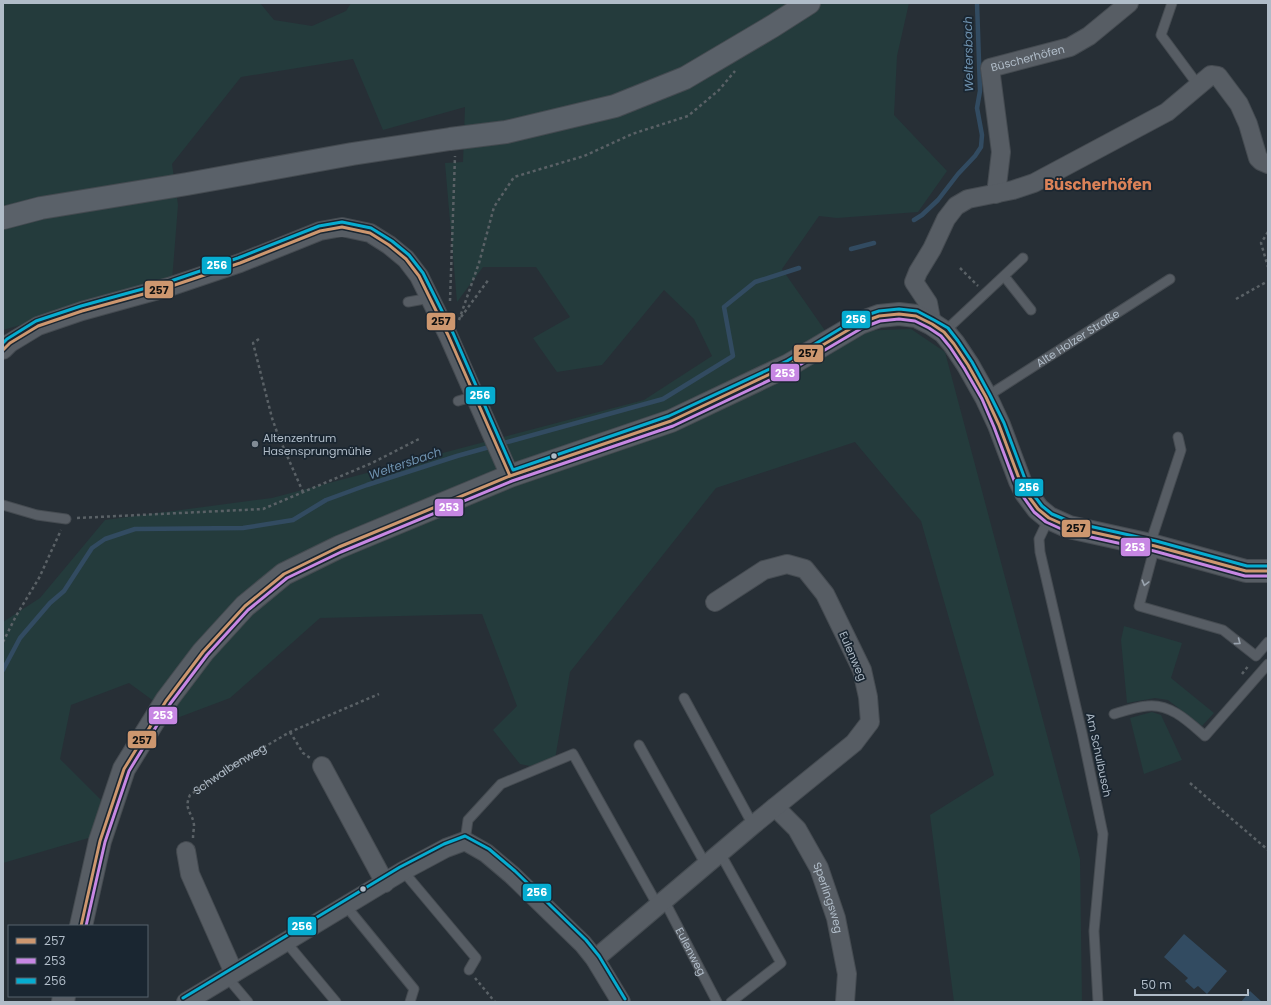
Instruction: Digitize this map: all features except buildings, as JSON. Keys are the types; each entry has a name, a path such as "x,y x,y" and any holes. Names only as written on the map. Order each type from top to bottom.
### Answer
{"main road":[{"path":"3,218 41,208 345,156 450,139 506,132 615,106 685,78 809,3"}],"street":[{"name":"Büscherhöfen","path":"996,194 1001,152 990,68 1070,47 1089,36 1128,3"},
{"path":"938,328 928,303 914,282 946,219 956,206 968,199 1013,190 1034,183 1167,112 1211,75 1218,76 1239,104 1248,124 1258,158 1260,161 1268,164"},
{"path":"3,350 10,343 38,326 82,311 169,287 240,263 320,231 342,227 370,233 389,245 406,259 419,276 448,335 510,476"},
{"path":"81,925 100,841 124,769 166,701 203,652 245,606 284,574 338,547 510,476 671,421 790,365 860,323 879,316 899,314 916,316 938,328 954,344 986,397 999,425 1026,493 1038,509 1049,518 1069,527 1152,545 1246,571 1268,570"},
{"name":"Eulenweg","path":"595,959 775,807 854,744 870,722 868,697 862,670 825,594 805,569 788,564 764,570 715,602"},
{"path":"322,766 385,882"},
{"name":"Sperlingsweg","path":"775,807 798,829 819,868 836,918 841,939 847,974 845,1002"},
{"path":"186,1002 403,871 446,848 465,841 486,853 512,875 577,939 595,959 621,1002"},
{"path":"186,851 190,874 231,975"}],"lane":[{"path":"1172,3 1161,35 1198,86"},
{"path":"938,328 986,293 1023,258"},
{"path":"1004,276 1031,310"},
{"name":"Alte Holzer Straße","path":"986,397 1170,279"},
{"path":"408,302 430,298"},
{"path":"458,401 475,396"},
{"path":"1178,437 1181,450 1152,545 1139,606 1223,630 1256,656 1268,642"},
{"path":"3,505 37,515 66,519"},
{"name":"Am Schulbusch","path":"1049,518 1039,539 1040,552 1082,733 1103,834 1094,931 1098,1002"},
{"path":"1114,714 1147,706 1160,706 1180,715 1205,736 1268,664"},
{"path":"684,698 754,826"},
{"path":"639,745 706,865"},
{"name":"Eulenweg","path":"465,841 468,820 500,784 573,754 661,903 717,1002"},
{"path":"720,854 780,963 731,1002"},
{"path":"403,871 476,958 469,970"},
{"path":"346,906 414,989 410,1002"},
{"path":"286,942 336,1002"},
{"path":"231,975 248,1002"}],"path":[{"path":"459,320 479,263 494,207 514,176 584,156 632,134 688,116 719,90 739,67"},
{"path":"440,318 450,305 455,151"},
{"path":"1268,232 1261,243 1268,267"},
{"path":"960,268 986,293"},
{"path":"448,335 489,279"},
{"path":"1236,299 1268,281"},
{"path":"259,338 253,343 272,418 303,492"},
{"path":"3,642 16,616 39,578 66,519 263,509 372,463 419,439"},
{"name":"Schwalbenweg","path":"186,851 193,838 194,824 186,802 190,795 230,767 290,732 379,694"},
{"path":"290,732 303,753 322,766"},
{"path":"1190,784 1268,850"},
{"path":"469,970 495,1002"}],"green space":[{"path":"3,3 260,3 274,20 312,26 346,11 351,3 909,3 897,56 894,115 947,171 918,212 837,218 819,216 782,269 826,332 911,329 945,352 1080,859 1082,1002 954,1002 930,815 994,775 921,521 855,442 716,488 570,672 555,759 530,766 520,764 493,730 517,706 482,614 320,618 230,698 177,718 129,683 71,705 60,759 101,800 92,837 3,863 3,622 40,598 105,520 272,498 644,400 712,356 694,319 664,290 602,365 557,372 533,338 570,317 536,267 483,267 457,302 445,163 463,162 465,107 383,130 353,59 241,77 172,164 178,205 172,281 3,330"},
{"path":"1124,626 1182,643 1171,678 1214,713 1202,726 1168,700 1155,698 1127,703 1121,640"},
{"path":"1152,712 1161,715 1182,760 1144,774 1130,718"}],"water":[{"path":"1184,934 1227,971 1207,994 1198,986 1194,989 1185,981 1188,978 1164,957"},
{"path":"1250,991 1262,1002 1241,1002"}],"waterway":[{"name":"Weltersbach","path":"914,220 922,215 938,200 981,147 982,135 977,108 980,91 977,3"},
{"name":"Weltersbach","path":"851,249 874,243"},
{"name":"Weltersbach","path":"500,444 663,399 733,356 724,307 755,282 799,268"},
{"name":"Weltersbach","path":"3,670 20,638 50,603 64,591 92,548 105,539 135,529 243,528 293,520 326,500 367,485 493,446"}],"transit line":[{"name":"256","path":"3,343 36,321 81,306 168,282 238,258 319,226 342,222 371,228 392,241 409,255 423,273 453,333 513,470 669,416 787,361 858,318 879,311 899,309 917,311 948,328 972,362 1004,423 1030,490 1042,506 1052,514 1071,522 1156,541 1247,566 1268,566"},
{"name":"257","path":"3,350 10,343 38,326 82,311 169,287 240,263 320,231 342,227 370,233 389,245 406,259 419,276 448,335 510,476"},
{"name":"257","path":"81,925 100,841 124,769 166,701 203,652 245,606 284,574 339,547 510,476 671,421 789,365 860,323 879,316 899,314 916,316 944,332 968,365 986,397 999,425 1026,493 1038,509 1049,518 1069,527 1155,546 1246,571 1268,571"},
{"name":"253","path":"86,925 105,842 129,771 170,704 207,655 248,610 287,578 341,552 512,481 673,426 791,370 862,328 880,321 899,319 915,321 941,336 964,368 982,399 1015,483 1034,512 1046,522 1068,532 1154,551 1245,576 1268,576"},
{"name":"256","path":"183,998 400,867 444,844 465,836 489,849 515,871 586,940 599,956 625,999"}],"place":[{"name":"Altenzentrum Hasensprungmühle","path":"255,444"}],"district":[{"name":"Büscherhöfen","path":"1098,184"}]}
